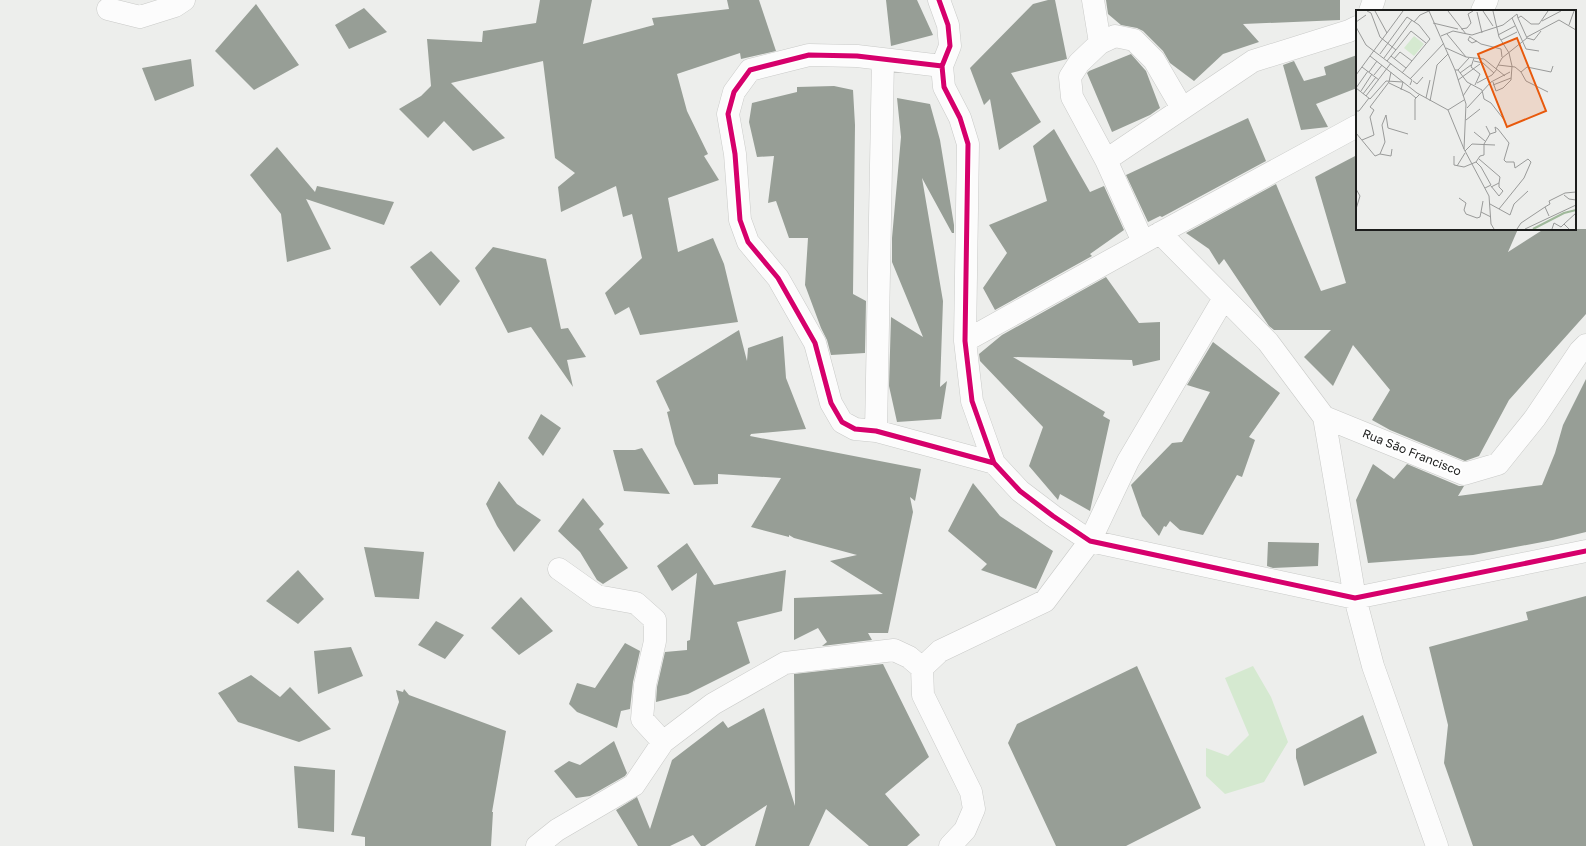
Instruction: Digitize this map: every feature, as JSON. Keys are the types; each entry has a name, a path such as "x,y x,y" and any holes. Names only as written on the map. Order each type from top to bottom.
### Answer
{"street":[{"path":"108,9 140,17 175,6 184,0"},
{"path":"939,0 948,25 950,46 942,66 944,86 960,118 968,144 965,341 972,401 994,463 1020,491 1090,541 1356,598 1586,551"},
{"path":"1093,0 1100,43"},
{"path":"1370,10 1374,0"},
{"path":"1482,10 1487,0"},
{"path":"1106,160 1253,61 1349,32 1356,28"},
{"path":"1182,108 1154,60 1134,40 1115,36 1100,43 1079,63 1070,77 1072,97 1106,160 1151,237 1224,298 1268,342 1324,417 1356,598 1373,666 1437,846"},
{"path":"942,66 857,56 809,55 750,70 734,92 728,114 735,154 740,220 748,242 778,278 815,343 831,403 842,422 855,429 876,431 994,463"},
{"path":"876,431 883,59"},
{"path":"965,341 1151,237 1356,127"},
{"path":"922,668 940,651 1045,601 1090,541 1128,461 1224,298"},
{"name":"Rua São Francisco","path":"1324,417 1464,474 1476,471 1498,464 1535,418 1580,351 1586,345"},
{"path":"560,570 597,596 636,603 655,620 655,641 645,685 642,719 663,742"},
{"path":"537,846 557,830 634,785 663,742 713,704 785,663 894,650 909,657 922,668 923,696 971,792 974,809 965,830 950,846"}],"green space":[{"path":"1253,666 1271,697 1288,742 1264,782 1225,794 1206,776 1206,748 1228,756 1249,735 1225,678"}],"building":[{"path":"540,0 592,0 583,44 654,25 652,18 729,9 727,0 759,0 776,51 741,59 740,53 677,74 687,111 708,154 704,156 719,180 668,198 678,252 713,238 724,264 738,322 640,335 629,307 615,315 605,293 642,258 632,214 623,217 616,186 561,212 558,187 575,173 555,158 543,61 451,83 505,138 473,151 444,121 428,138 399,109 421,96 431,86 427,39 482,42 483,31 536,23"},
{"path":"886,0 917,0 933,35 891,46"},
{"path":"1048,0 1055,0 1067,59 1011,73 1041,122 999,150 990,99 984,105 970,68 1033,4"},
{"path":"1106,0 1340,0 1340,20 1243,24 1259,42 1223,54 1194,81 1170,63 1163,51 1143,31 1137,28 1121,25 1108,14"},
{"path":"256,4 299,65 254,90 215,51"},
{"path":"364,8 387,32 349,49 335,25"},
{"path":"1131,54 1146,71 1160,108 1150,115 1112,132 1087,73"},
{"path":"1356,55 1356,88 1316,104 1328,127 1301,130 1283,65 1294,61 1304,81 1326,75 1324,67"},
{"path":"191,59 194,86 155,101 142,68"},
{"path":"834,86 853,90 855,125 853,294 866,301 865,353 831,355 827,340 805,285 808,238 789,238 776,201 768,203 774,156 757,157 749,122 752,103 797,92 797,87"},
{"path":"897,98 930,104 940,140 954,225 954,233 952,233 922,178 943,301 940,387 947,381 941,419 897,422 889,386 891,317 923,337 892,262 892,238 901,137"},
{"path":"1248,118 1266,161 1162,217 1160,216 1148,222 1126,175"},
{"path":"1054,129 1090,192 1104,186 1124,230 1090,254 1092,256 995,310 983,288 1007,253 989,225 1047,201 1033,146"},
{"path":"277,147 315,192 317,186 394,202 384,225 306,199 331,249 287,262 281,214 250,175"},
{"path":"1356,156 1356,230 1518,230 1508,252 1542,230 1586,229 1586,314 1509,400 1479,456 1465,461 1390,430 1372,420 1390,390 1353,345 1333,386 1304,357 1331,330 1274,330 1269,326 1224,259 1219,265 1209,249 1186,233 1276,184 1321,291 1346,283 1315,177"},
{"path":"493,247 546,259 561,329 568,328 586,357 567,360 573,387 531,327 508,333 475,268"},
{"path":"431,251 460,281 440,306 410,267"},
{"path":"1106,277 1139,323 1160,322 1160,360 1133,366 1132,360 1013,357 1105,412 1103,416 1110,420 1090,511 1060,494 1058,500 1029,466 1043,427 980,361 979,354 1002,335"},
{"path":"739,330 747,361 748,348 783,336 786,378 806,429 751,434 750,436 921,469 915,501 910,497 913,512 888,633 868,633 872,640 822,646 827,642 818,628 794,640 794,598 883,594 830,561 857,555 794,538 789,535 789,537 751,527 781,478 718,474 718,484 694,485 675,444 667,412 670,411 656,381"},
{"path":"1213,342 1280,393 1249,437 1255,440 1242,477 1237,475 1203,535 1180,530 1170,521 1166,527 1164,526 1159,536 1142,516 1131,485 1172,443 1182,442 1210,392 1187,385"},
{"path":"1586,379 1586,532 1553,540 1473,555 1368,563 1356,500 1373,464 1394,479 1407,464 1459,486 1464,486 1458,496 1542,485 1555,453 1563,425"},
{"path":"541,414 561,428 543,456 528,438"},
{"path":"642,448 670,494 624,491 613,450 635,450"},
{"path":"499,481 517,504 541,520 514,552 497,526 486,504"},
{"path":"973,483 1000,516 1053,551 1036,589 981,570 987,564 948,531"},
{"path":"583,498 604,524 599,529 628,568 603,584 597,580 580,552 558,531"},
{"path":"1268,542 1319,543 1318,566 1273,568 1267,566"},
{"path":"687,543 714,585 786,570 782,611 737,622 750,663 688,694 656,702 657,687 665,652 687,650 687,641 690,640 697,573 672,591 657,566"},
{"path":"364,547 424,552 419,599 375,597"},
{"path":"298,570 324,599 298,624 266,601"},
{"path":"1586,596 1586,846 1473,846 1444,763 1448,725 1429,647 1528,620 1526,612"},
{"path":"521,597 553,631 519,655 491,628"},
{"path":"436,621 464,635 445,659 418,645"},
{"path":"625,643 640,651 633,682 630,709 621,711 617,728 577,712 569,704 577,683 595,688"},
{"path":"351,647 363,676 318,694 314,651"},
{"path":"883,664 929,757 885,794 920,835 907,846 869,846 826,809 809,846 755,846 767,805 705,846 701,846 693,835 670,846 638,846 616,810 637,797 650,829 672,760 723,721 728,728 764,708 795,806 794,674"},
{"path":"1137,666 1201,808 1126,846 1056,846 1008,743 1017,724"},
{"path":"251,675 280,697 290,687 331,729 299,742 238,722 218,693"},
{"path":"404,689 409,695 506,731 492,812 491,846 365,846 365,837 351,835 399,702 396,690 403,692"},
{"path":"1363,715 1377,753 1304,786 1296,758 1296,749"},
{"path":"614,741 627,773 625,776 590,796 576,798 554,771 569,761 580,765"},
{"path":"294,766 335,770 334,832 298,828"}],"cycle path":[{"path":"939,0 948,25 950,46 942,66 944,87 960,118 968,144 965,341 972,401 994,463 1020,491 1090,541 1355,598 1586,551"},
{"path":"942,66 857,56 809,55 750,70 734,92 728,114 735,154 740,220 748,242 778,278 815,343 831,403 842,422 855,429 876,431 994,463"}]}
